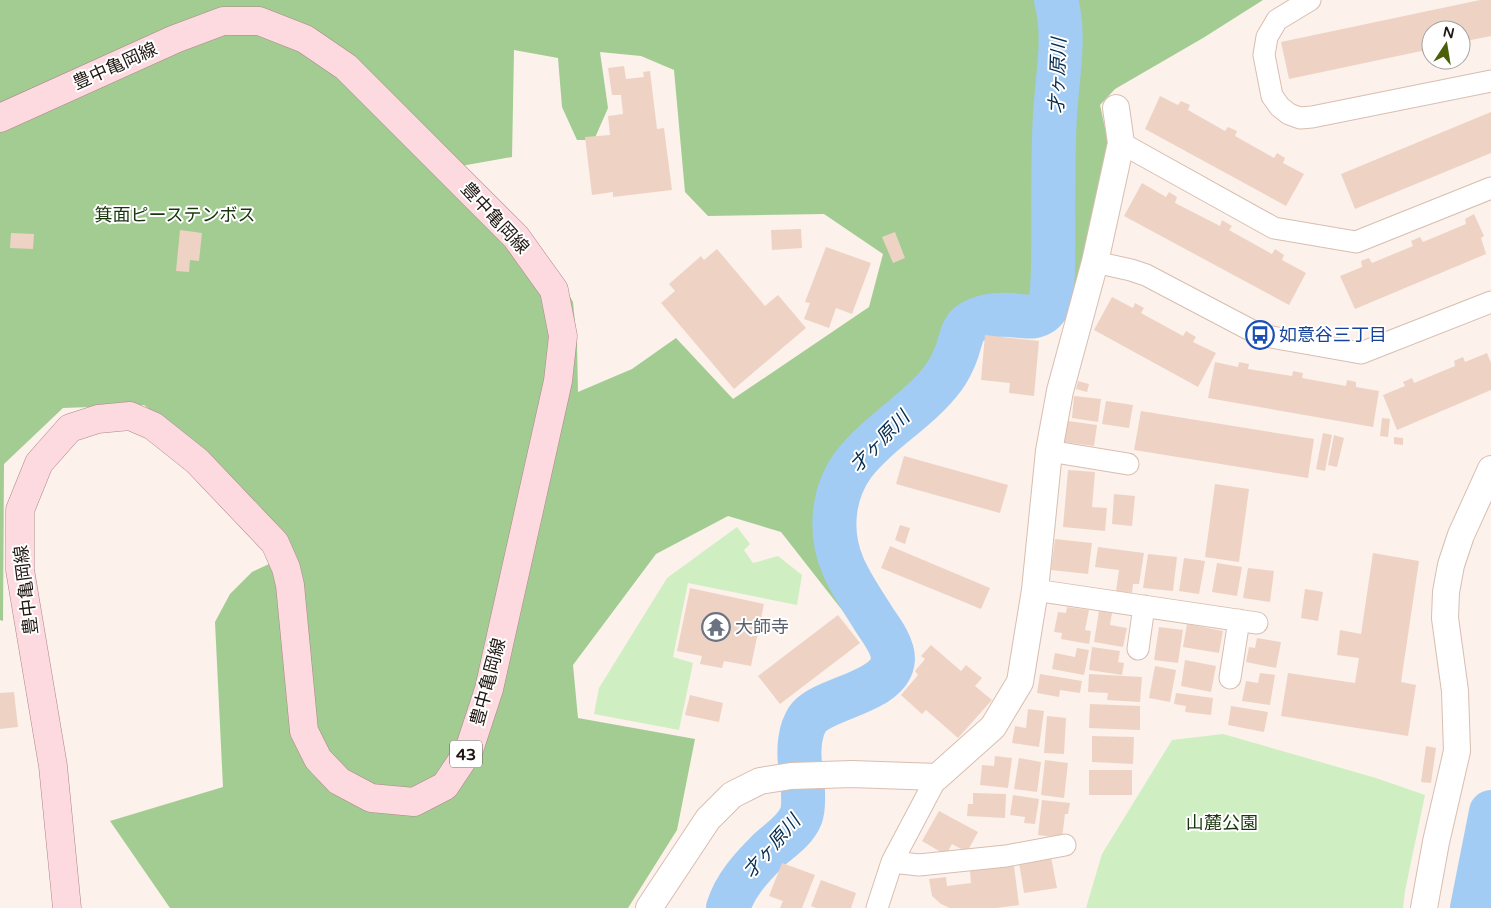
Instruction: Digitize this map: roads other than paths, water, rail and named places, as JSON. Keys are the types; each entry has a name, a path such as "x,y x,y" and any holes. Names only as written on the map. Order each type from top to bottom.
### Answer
{"main road":[{"name":"豊中亀岡線","path":"0,118 175,39 223,21 259,21 305,39 346,66 516,237 554,290 563,336 558,381 489,689 469,750 445,786 414,802 371,798 339,781 318,759 304,731 290,585 286,568 274,542 197,461 153,426 130,416 98,419 70,428 39,463 20,510 20,570 53,766 67,908"}],"street":[{"path":"1310,0 1277,20 1267,37 1264,55 1272,96 1280,107 1289,114 1300,118 1312,117 1491,81"},
{"path":"877,908 892,862 937,776 993,727 1020,682 1035,590 1049,451 1060,391 1095,262 1121,143 1116,108"},
{"path":"1121,143 1274,228 1356,242 1491,188"},
{"path":"1095,262 1146,275 1260,335 1361,353 1491,302"},
{"path":"1049,451 1128,464"},
{"path":"1424,908 1436,842 1457,751 1455,691 1445,618 1446,592 1451,565 1461,535 1491,469"},
{"path":"1035,590 1248,621 1230,678"},
{"path":"1138,649 1144,606"},
{"path":"649,908 708,819 732,795 760,781 790,776 852,774 937,776"},
{"path":"892,862 919,865 1006,856 1065,846"}],"waterway":[{"name":"才ヶ原川","path":"728,908 735,892 756,863 791,831 801,816 803,791 800,744 807,719 829,704 870,687 882,679 890,670 893,654 887,639 850,580 843,566 836,541 834,528 835,514 837,501 846,476 863,453 923,400 944,377 954,360 964,330 969,324 983,317 994,315 1036,316 1044,311 1050,302 1053,272 1054,135 1061,43 1056,0"},
{"path":"1472,908 1491,812"}],"place":[{"name":"如意谷三丁目","path":"1260,335"},
{"name":"大師寺","path":"716,627"}],"park label":[{"name":"箕面ピーステンボス","path":"175,215"},
{"name":"山麓公園","path":"1222,823"}]}
